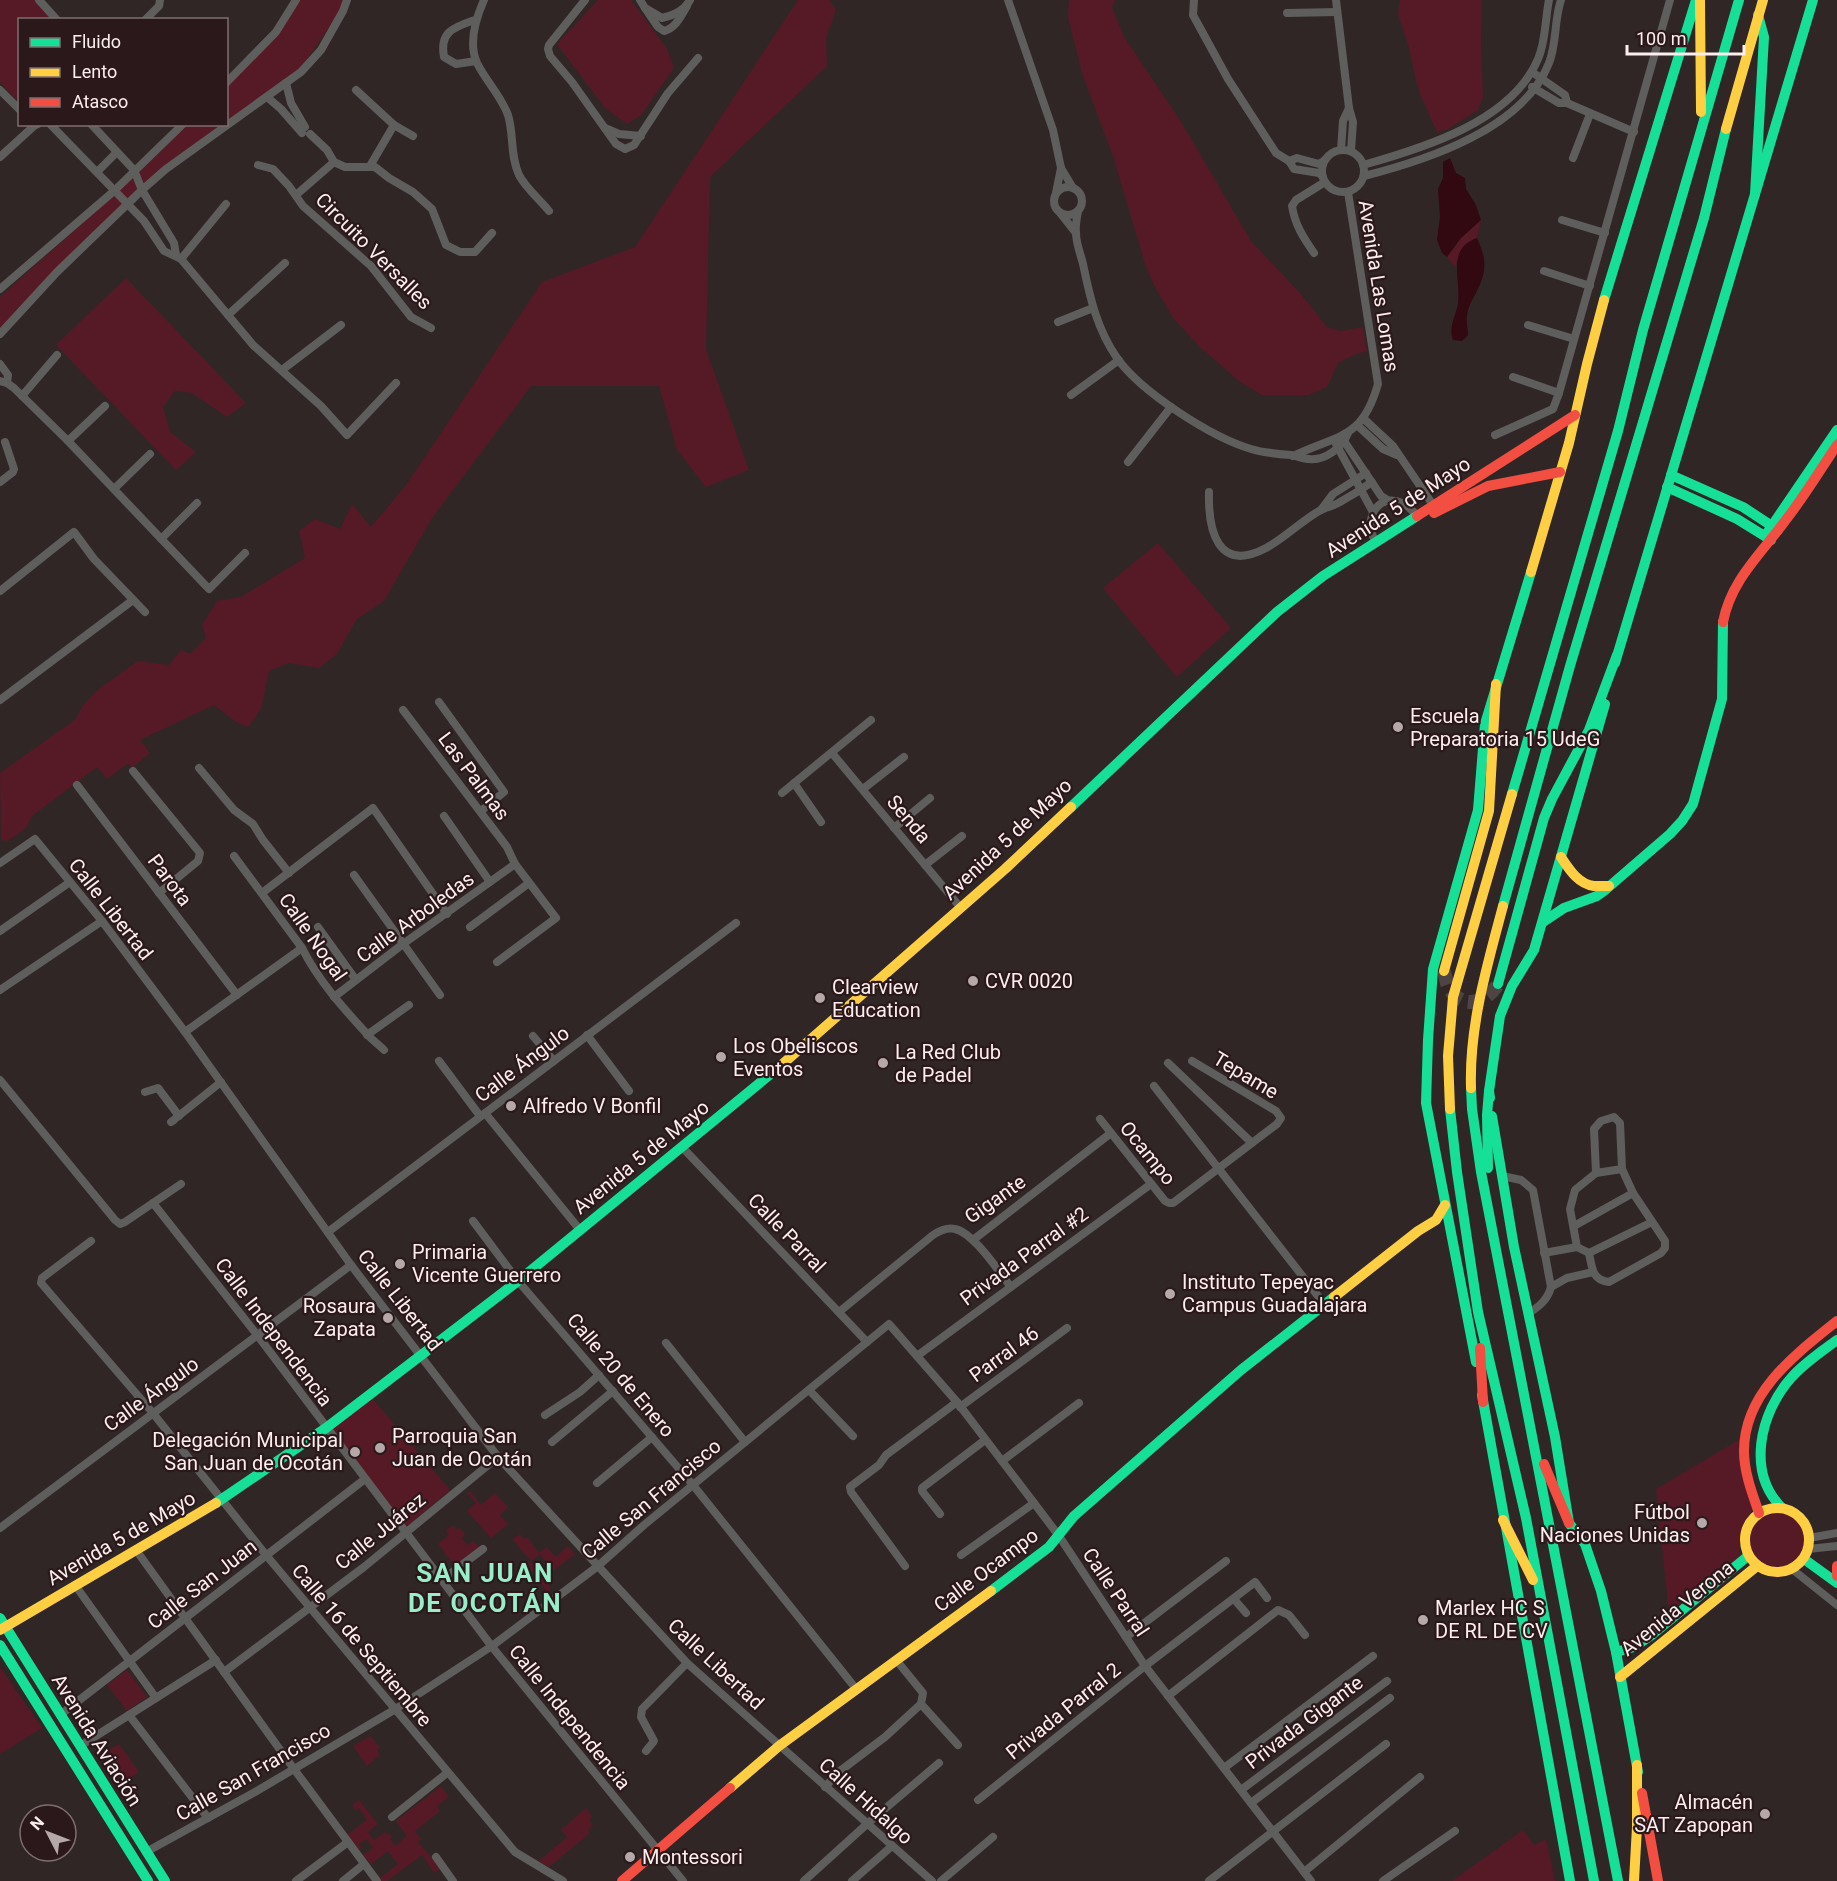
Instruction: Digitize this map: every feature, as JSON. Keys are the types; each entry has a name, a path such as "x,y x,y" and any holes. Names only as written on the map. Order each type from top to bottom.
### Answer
{"main road":[{"path":"1698,0 1701,128"},
{"path":"1570,1881 1426,1104 1428,1040 1433,969 1478,810 1485,724 1560,472 1617,254 1698,0"},
{"path":"1483,1402 1478,1310 1453,1162 1449,1112 1449,1028 1453,997 1618,430 1643,330 1739,0"},
{"path":"1618,1881 1476,1143 1471,1078 1473,1043 1483,979 1570,666 1704,218 1730,114 1763,0"},
{"path":"1491,1215 1487,1126 1489,1091 1500,1016 1512,986 1534,950 1543,923 1617,655 1813,0"},
{"path":"1755,194 1764,37 1758,15"},
{"name":"Avenida 5 de Mayo","path":"2,1624 75,1586 223,1499 326,1428 422,1355 518,1281 800,1050 1005,869 1262,625 1323,576 1575,415"},
{"path":"1775,529 1837,430"},
{"path":"1543,923 1565,908 1597,896 1670,834 1693,804 1722,699 1724,683 1721,644 1726,608 1734,586 1837,445"},
{"name":"Avenida 5 de Mayo","path":"1248,639 1258,635 1330,579 1441,508 1488,486 1560,472"},
{"path":"1671,475 1743,507 1775,529"},
{"path":"1667,487 1737,519 1768,538"},
{"path":"1737,519 1743,507"},
{"path":"1498,984 1544,818 1589,730 1617,655"},
{"path":"1444,971 1489,811 1496,684"},
{"path":"1561,857 1582,882 1594,886 1609,886"},
{"path":"1489,1091 1514,1247 1555,1437 1569,1523"},
{"name":"Calle Ocampo","path":"622,1881 779,1746 1040,1556 1074,1516 1241,1370 1418,1231 1436,1220 1445,1205"},
{"path":"1418,1231 1436,1227 1451,1233"},
{"path":"1478,1310 1542,1598 1594,1881"},
{"path":"1759,1513 1753,1499 1745,1462 1746,1429 1753,1407 1780,1369 1837,1321"},
{"path":"1782,1508 1759,1513 1747,1528 1744,1538 1748,1556 1757,1566 1774,1573 1792,1569 1807,1548 1807,1527 1801,1518 1782,1508 1770,1496 1762,1474 1760,1457 1762,1437 1768,1418 1782,1390 1791,1378 1837,1340"},
{"path":"1534,1441 1569,1523 1585,1544 1601,1591 1617,1652 1658,1881"},
{"path":"1503,1520 1542,1598"},
{"path":"1807,1548 1837,1583"},
{"name":"Avenida Verona","path":"1617,1652 1634,1647 1653,1634 1748,1556"},
{"name":"Avenida Verona","path":"1620,1677 1757,1566"},
{"path":"1837,1566 1837,1576"},
{"name":"Avenida Aviación","path":"2,1624 165,1881"},
{"name":"Avenida Aviación","path":"0,1645 148,1881"},
{"path":"1634,1881 1637,1827 1636,1765"}],"street":[{"path":"39,0 55,18"},
{"path":"147,18 159,6 160,0"},
{"path":"228,81 276,32 296,0"},
{"path":"228,125 301,72 321,50 344,11 347,0"},
{"path":"484,0 475,20 476,61 508,116 511,145 519,176 549,211"},
{"path":"585,0 549,45 548,50 550,56 572,82 615,144 625,149 634,145 668,93 698,58"},
{"path":"640,0 658,27 664,31 675,25 689,3"},
{"path":"1008,0 1053,130 1061,168 1081,198 1076,233 1093,308 1104,336 1119,360 1171,407 1238,445 1274,455 1311,460 1329,454 1341,440"},
{"path":"1194,0 1193,15 1228,80 1276,153 1288,161 1294,169 1319,173 1332,189 1348,192 1358,186 1364,176 1364,165 1361,159 1351,152 1341,150 1330,155 1326,160 1323,166 1324,179"},
{"path":"1336,0 1349,108 1353,122 1351,152"},
{"path":"1364,165 1399,155 1461,130 1494,110 1525,82 1540,56 1549,0"},
{"name":"Avenida Las Lomas","path":"1364,176 1399,167 1468,140 1501,119 1535,89 1550,60 1561,0"},
{"path":"1495,435 1553,409 1670,0"},
{"path":"645,8 662,18 673,15 689,3"},
{"path":"1287,13 1337,12"},
{"path":"475,20 454,28 446,36 442,45 444,57 456,64 476,61"},
{"path":"1532,72 1565,95 1567,103"},
{"name":"Circuito Versalles","path":"286,82 291,103 303,128"},
{"path":"1525,82 1559,104 1567,103 1634,132"},
{"path":"0,90 18,108"},
{"path":"356,90 394,125 413,136"},
{"name":"Circuito Versalles","path":"267,97 327,150 334,162 345,167 375,167 413,192 432,209 446,245 460,252 475,252 492,233"},
{"path":"281,109 291,103"},
{"path":"1341,150 1343,121 1349,108"},
{"path":"1573,158 1590,114"},
{"path":"370,166 394,125"},
{"path":"0,157 34,126"},
{"path":"54,126 144,221 164,250 178,257 253,345 321,406 346,435 396,383"},
{"path":"93,126 134,170 142,190 174,243 178,257"},
{"path":"0,289 114,191 181,126"},
{"path":"0,334 57,272 142,190 166,169 226,126"},
{"path":"603,127 619,134 641,136"},
{"path":"97,172 117,152"},
{"path":"1288,161 1297,158 1319,164 1326,160"},
{"name":"Circuito Versalles","path":"296,195 334,162"},
{"name":"Circuito Versalles","path":"258,165 273,170 303,206 371,266 411,317 431,328"},
{"path":"1061,168 1054,205 1076,233"},
{"path":"1314,253 1299,232 1292,206 1296,200 1324,179"},
{"path":"1056,193 1061,189 1073,188"},
{"name":"Avenida Las Lomas","path":"1341,440 1360,422 1372,404 1378,384 1348,192"},
{"path":"178,257 226,204"},
{"path":"1061,214 1067,216 1078,211"},
{"path":"1562,220 1605,233"},
{"path":"228,315 285,263"},
{"path":"1544,272 1590,285"},
{"path":"1058,322 1093,308"},
{"path":"282,370 341,325"},
{"path":"1528,325 1574,339"},
{"path":"22,396 57,355"},
{"path":"1071,395 1119,360"},
{"path":"0,364 8,375 3,382 22,396 68,441 209,589 245,553"},
{"path":"1513,377 1559,393"},
{"path":"68,441 105,406"},
{"path":"1128,462 1171,407"},
{"path":"1360,422 1381,434 1433,505"},
{"path":"1293,456 1341,440"},
{"path":"1341,440 1381,496 1389,501 1402,503 1417,515"},
{"path":"1341,440 1355,480 1373,512"},
{"path":"0,482 14,469 5,442"},
{"path":"114,489 150,454"},
{"path":"1320,511 1334,494 1366,473"},
{"path":"1209,492 1209,510 1214,537 1225,551 1245,556 1266,548 1320,511 1340,503 1372,482"},
{"path":"1376,542 1369,525 1373,512 1389,501"},
{"path":"161,539 196,503"},
{"path":"0,591 74,532 94,559 145,612"},
{"path":"0,700 133,600"},
{"path":"439,702 504,792 480,811"},
{"name":"Las Palmas","path":"403,710 507,847 515,864 556,918 497,962"},
{"path":"782,794 871,720"},
{"name":"Senda","path":"832,753 960,907"},
{"path":"863,789 904,756"},
{"path":"199,768 234,810 253,824 289,873"},
{"path":"133,771 200,853 198,861 159,892"},
{"path":"794,783 821,822"},
{"name":"Parota","path":"77,785 237,995"},
{"path":"894,828 930,798"},
{"path":"262,893 373,808 447,914"},
{"path":"444,816 490,882"},
{"path":"926,865 962,836"},
{"name":"Calle Libertad","path":"0,863 35,839 102,921 185,1032 351,1265 498,1456 687,1663 779,1746"},
{"name":"Calle Nogal","path":"234,856 302,948 334,997 367,1035 384,1050"},
{"name":"Calle Arboledas","path":"334,997 403,944 515,864"},
{"path":"354,875 440,995"},
{"path":"0,931 70,882"},
{"path":"470,927 529,883"},
{"path":"0,990 102,921"},
{"name":"Calle Ángulo","path":"328,1232 736,922"},
{"path":"318,927 356,980"},
{"path":"185,1032 302,948"},
{"path":"367,1035 409,1005"},
{"path":"587,1035 629,1091"},
{"path":"533,1036 554,1061"},
{"path":"439,1061 580,1230"},
{"name":"Tepame","path":"1192,1061 1276,1111 1281,1118 1277,1124 1252,1143"},
{"path":"1167,1063 1252,1143 1219,1167"},
{"path":"0,1080 120,1224 181,1184"},
{"path":"145,1092 158,1088 176,1118 221,1082"},
{"path":"1154,1086 1326,1305"},
{"path":"1589,1253 1593,1272 1601,1281 1609,1282 1661,1253 1665,1248 1665,1241 1633,1193 1622,1169 1620,1124 1614,1117 1601,1121 1594,1129 1596,1173"},
{"name":"Ocampo","path":"1100,1119 1151,1184 1169,1203 1173,1203 1219,1167"},
{"name":"Gigante","path":"840,1312 933,1234 955,1228 973,1240 1111,1133"},
{"name":"Calle Parral","path":"682,1147 867,1342"},
{"path":"1577,1247 1575,1226 1570,1209 1575,1190 1596,1173 1622,1169"},
{"path":"1502,1176 1521,1180 1533,1190 1551,1287 1549,1295 1543,1302 1529,1312"},
{"name":"Privada Parral #2","path":"917,1356 1151,1184"},
{"path":"1575,1226 1633,1193"},
{"name":"Calle Independencia","path":"153,1203 258,1336 492,1646 682,1881"},
{"name":"Calle 20 de Enero","path":"474,1221 518,1281 693,1485 857,1690"},
{"path":"1589,1253 1652,1222"},
{"path":"973,1240 1011,1287"},
{"name":"Calle 16 de Septiembre","path":"92,1241 42,1278 41,1283 152,1412 266,1555 515,1852 563,1881"},
{"path":"1544,1253 1577,1247 1589,1253"},
{"name":"Calle Ángulo","path":"0,1528 351,1265"},
{"path":"1551,1287 1567,1278 1593,1272"},
{"name":"Calle Parral","path":"889,1324 958,1405 1034,1503 1059,1536 1145,1666 1311,1881"},
{"name":"Calle San Francisco","path":"146,1852 394,1710 492,1646 598,1566 644,1525 889,1324"},
{"name":"Parral 46","path":"905,1566 851,1492 850,1487 879,1465 886,1455 1067,1328"},
{"path":"666,1343 745,1442"},
{"path":"545,1415 580,1392 599,1375"},
{"path":"809,1390 853,1436"},
{"path":"552,1442 613,1391"},
{"path":"1002,1461 1079,1403"},
{"path":"597,1483 652,1437"},
{"path":"940,1515 922,1488 985,1440"},
{"name":"Calle Juárez","path":"224,1672 364,1567 498,1456"},
{"name":"Calle San Juan","path":"60,1714 365,1479"},
{"path":"961,1555 1034,1503"},
{"path":"1807,1548 1837,1533"},
{"path":"1807,1548 1837,1546"},
{"path":"442,1580 483,1549"},
{"path":"136,1550 377,1881"},
{"name":"Privada Parral 2","path":"1126,1637 1226,1561"},
{"path":"1792,1569 1837,1605"},
{"name":"Privada Parral 2","path":"978,1800 1145,1666 1256,1582 1267,1598"},
{"path":"75,1586 156,1698"},
{"path":"1234,1599 1246,1613"},
{"path":"1168,1696 1278,1610 1289,1615 1305,1635"},
{"path":"1224,1768 1373,1656"},
{"path":"80,1746 216,1660"},
{"path":"825,1786 921,1704 923,1693 897,1661"},
{"path":"646,1750 654,1741 641,1717 642,1709 687,1663"},
{"name":"Privada Gigante","path":"1241,1790 1387,1681"},
{"path":"1251,1803 1390,1698"},
{"path":"921,1704 958,1745"},
{"path":"129,1715 208,1818"},
{"path":"1209,1881 1386,1744"},
{"name":"Calle Hidalgo","path":"779,1746 932,1881"},
{"path":"804,1881 939,1762"},
{"path":"392,1817 447,1773"},
{"path":"1304,1872 1420,1777"},
{"path":"1383,1881 1455,1831"},
{"path":"941,1881 993,1837"},
{"path":"296,1881 348,1842"},
{"path":"852,1881 892,1846"},
{"path":"436,1857 452,1880"},
{"path":"343,1881 364,1864"}],"shaded area":[{"path":"0,0 35,0 53,18 18,18 18,101 0,82"},
{"path":"299,0 343,0 340,12 300,69 228,121 228,83"},
{"path":"598,0 631,0 667,49 674,68 641,115 627,124 605,108 557,44"},
{"path":"798,0 829,0 836,10 826,38 827,66 710,177 706,349 749,470 706,487 677,450 659,386 531,386 432,518 384,601 357,619 337,654 319,668 289,663 269,671 261,709 248,727 236,722 214,705 140,740 150,753 133,767 127,764 107,779 97,767 32,816 26,828 6,842 1,841 0,773 76,719 81,709 95,693 137,661 169,665 181,650 190,654 206,638 202,625 217,601 241,597 305,558 299,531 315,519 340,529 352,504 371,527 406,485 542,282 635,247"},
{"path":"1069,0 1115,0 1112,7 1124,37 1180,120 1251,241 1300,293 1327,327 1341,331 1363,327 1367,351 1338,363 1327,387 1308,395 1262,395 1239,381 1201,348 1173,318 1146,267 1113,156 1082,73 1068,17"},
{"path":"1400,0 1482,0 1483,97 1478,110 1448,129 1437,132 1421,96 1398,14"},
{"path":"184,126 223,126 165,165 0,332 0,297 124,186"},
{"path":"1450,158 1456,173 1465,178 1466,189 1476,205 1481,220 1461,238 1447,257 1442,253 1437,240 1440,217 1438,189 1443,178 1443,162"},
{"path":"1481,220 1477,238 1464,245 1455,267 1447,257 1461,238"},
{"path":"1477,238 1483,253 1484,272 1468,310 1468,335 1462,341 1453,340 1452,326 1458,303 1458,257 1461,249 1467,243"},
{"path":"126,278 246,403 227,417 192,393 175,391 163,407 170,432 196,452 176,470 56,345"},
{"path":"1158,543 1231,628 1177,677 1103,588"},
{"path":"371,1397 450,1490 405,1528 330,1428"},
{"name":"Fútbol Naciones Unidas","path":"1742,1438 1753,1509 1742,1531 1740,1556 1669,1613 1656,1489"},
{"path":"470,1491 481,1505 495,1493 508,1507 500,1515 508,1524 491,1538 467,1511 476,1503 467,1493"},
{"path":"1772,1512 1784,1512 1794,1516 1802,1524 1806,1540 1802,1556 1794,1564 1784,1568 1772,1568 1762,1564 1754,1556 1750,1546 1750,1534 1754,1524 1762,1516"},
{"path":"453,1525 457,1530 460,1528 465,1535 461,1538 467,1545 473,1541 479,1547 455,1566 438,1544 449,1535 446,1530"},
{"path":"520,1534 524,1539 527,1537 539,1553 547,1547 556,1557 568,1546 575,1554 553,1571 540,1554 531,1561 512,1539"},
{"path":"531,1561 551,1589 547,1592 527,1564"},
{"path":"0,1667 42,1728 0,1754"},
{"path":"127,1670 147,1697 127,1711 107,1685"},
{"path":"370,1736 380,1747 377,1750 380,1755 367,1766 353,1746"},
{"path":"119,1744 139,1772 123,1782 105,1752"},
{"path":"441,1786 449,1797 437,1806 440,1811 415,1831 421,1839 418,1842 441,1869 434,1873 422,1855 387,1881 382,1881 380,1878 398,1864 388,1851 371,1864 363,1855 373,1848 367,1839 359,1844 361,1848 359,1850 347,1835 367,1820 359,1808 355,1810 352,1805 359,1800 378,1824 368,1832 374,1840 385,1832 387,1835 389,1833 395,1846 407,1836 396,1821"},
{"path":"586,1808 592,1817 589,1821 593,1825 588,1830 590,1833 549,1867 539,1861 567,1837 561,1830"},
{"path":"1523,1830 1534,1845 1546,1839 1555,1881 1452,1881"}],"tunnel":[{"path":"1444,971 1453,994 1466,1001 1473,1002 1486,997 1498,984"}],"traffic: fast":[{"path":"1604,300 1696,0"},
{"path":"1512,794 1618,431 1643,330 1739,0"},
{"path":"1615,663 1813,0"},
{"path":"1755,194 1764,37 1758,15"},
{"path":"1503,906 1570,666 1704,218 1726,129"},
{"path":"1765,536 1837,430"},
{"path":"1671,475 1743,507 1778,530"},
{"path":"1667,487 1737,519 1771,540"},
{"path":"1071,807 1277,612 1323,576 1417,516"},
{"path":"1476,1362 1426,1103 1428,1040 1433,969 1478,810 1485,724 1531,572"},
{"path":"1543,922 1564,908 1597,896 1604,891 1670,834 1693,804 1722,699 1723,622"},
{"path":"1498,984 1544,818 1589,730 1617,655"},
{"path":"1490,1098 1489,1091 1500,1016 1512,986 1534,950 1605,704"},
{"path":"216,1503 326,1428 518,1281 778,1068"},
{"path":"1471,1088 1481,1172 1618,1881"},
{"path":"1488,1168 1489,1091"},
{"path":"1450,1109 1478,1312 1526,1518 1594,1881"},
{"path":"1492,1116 1514,1247 1555,1437 1569,1523 1585,1544 1601,1591 1616,1652 1638,1772"},
{"path":"991,1591 1049,1547 1074,1516 1241,1370 1334,1297"},
{"path":"1782,1508 1771,1494 1764,1477 1761,1443 1765,1425 1771,1408 1791,1378 1837,1340"},
{"path":"1482,1395 1570,1881"},
{"path":"1616,1652 1634,1647 1653,1634 1748,1556"},
{"path":"1804,1559 1837,1583"},
{"path":"0,1618 165,1881"},
{"path":"0,1645 148,1881"}],"traffic: slow":[{"path":"1700,0 1701,112"},
{"path":"1726,129 1763,0"},
{"path":"1531,572 1569,443 1604,300"},
{"path":"1444,971 1489,811 1496,684"},
{"path":"1450,1109 1448,1056 1453,997 1512,794"},
{"path":"778,1068 1005,869 1071,807"},
{"path":"1561,857 1574,875 1583,882 1594,886 1609,886"},
{"path":"1471,1088 1476,1019 1503,906"},
{"path":"1334,1297 1418,1231 1436,1220 1445,1205"},
{"path":"0,1630 216,1503"},
{"path":"1771,1508 1783,1508 1800,1517 1807,1528 1809,1540 1807,1552 1800,1563 1783,1572 1771,1572 1759,1567 1750,1558 1745,1546 1745,1534 1750,1522 1759,1513 1771,1508"},
{"path":"1503,1520 1533,1580"},
{"path":"1620,1677 1757,1566"},
{"path":"730,1788 779,1746 991,1591"},
{"path":"1634,1881 1637,1765"}],"traffic: jam":[{"path":"1417,516 1575,415"},
{"path":"1723,622 1727,607 1740,580 1799,503 1837,445"},
{"path":"1434,513 1488,486 1560,472"},
{"path":"1759,1513 1744,1459 1746,1430 1753,1410 1775,1376 1837,1321"},
{"path":"1480,1348 1483,1402"},
{"path":"1544,1464 1569,1523"},
{"path":"1837,1566 1837,1576"},
{"path":"622,1881 730,1788"},
{"path":"1642,1793 1658,1881"}],"place":[{"name":"Escuela Preparatoria 15 UdeG","path":"1398,727"},
{"name":"CVR 0020","path":"973,981"},
{"name":"Clearview Education","path":"820,998"},
{"name":"Los Obeliscos Eventos","path":"721,1057"},
{"name":"La Red Club de Padel","path":"883,1063"},
{"name":"Alfredo V Bonfil","path":"511,1106"},
{"name":"Primaria Vicente Guerrero","path":"400,1264"},
{"name":"Instituto Tepeyac Campus Guadalajara","path":"1170,1294"},
{"name":"Rosaura Zapata","path":"388,1318"},
{"name":"Parroquia San Juan de Ocotán","path":"380,1448"},
{"name":"Delegación Municipal San Juan de Ocotán","path":"355,1452"},
{"name":"Fútbol Naciones Unidas","path":"1702,1523"},
{"name":"Marlex HC S DE RL DE CV","path":"1423,1620"},
{"name":"Almacén SAT Zapopan","path":"1765,1814"},
{"name":"Montessori","path":"630,1857"}],"district":[{"name":"SAN JUAN DE OCOTÁN","path":"485,1588"}]}
